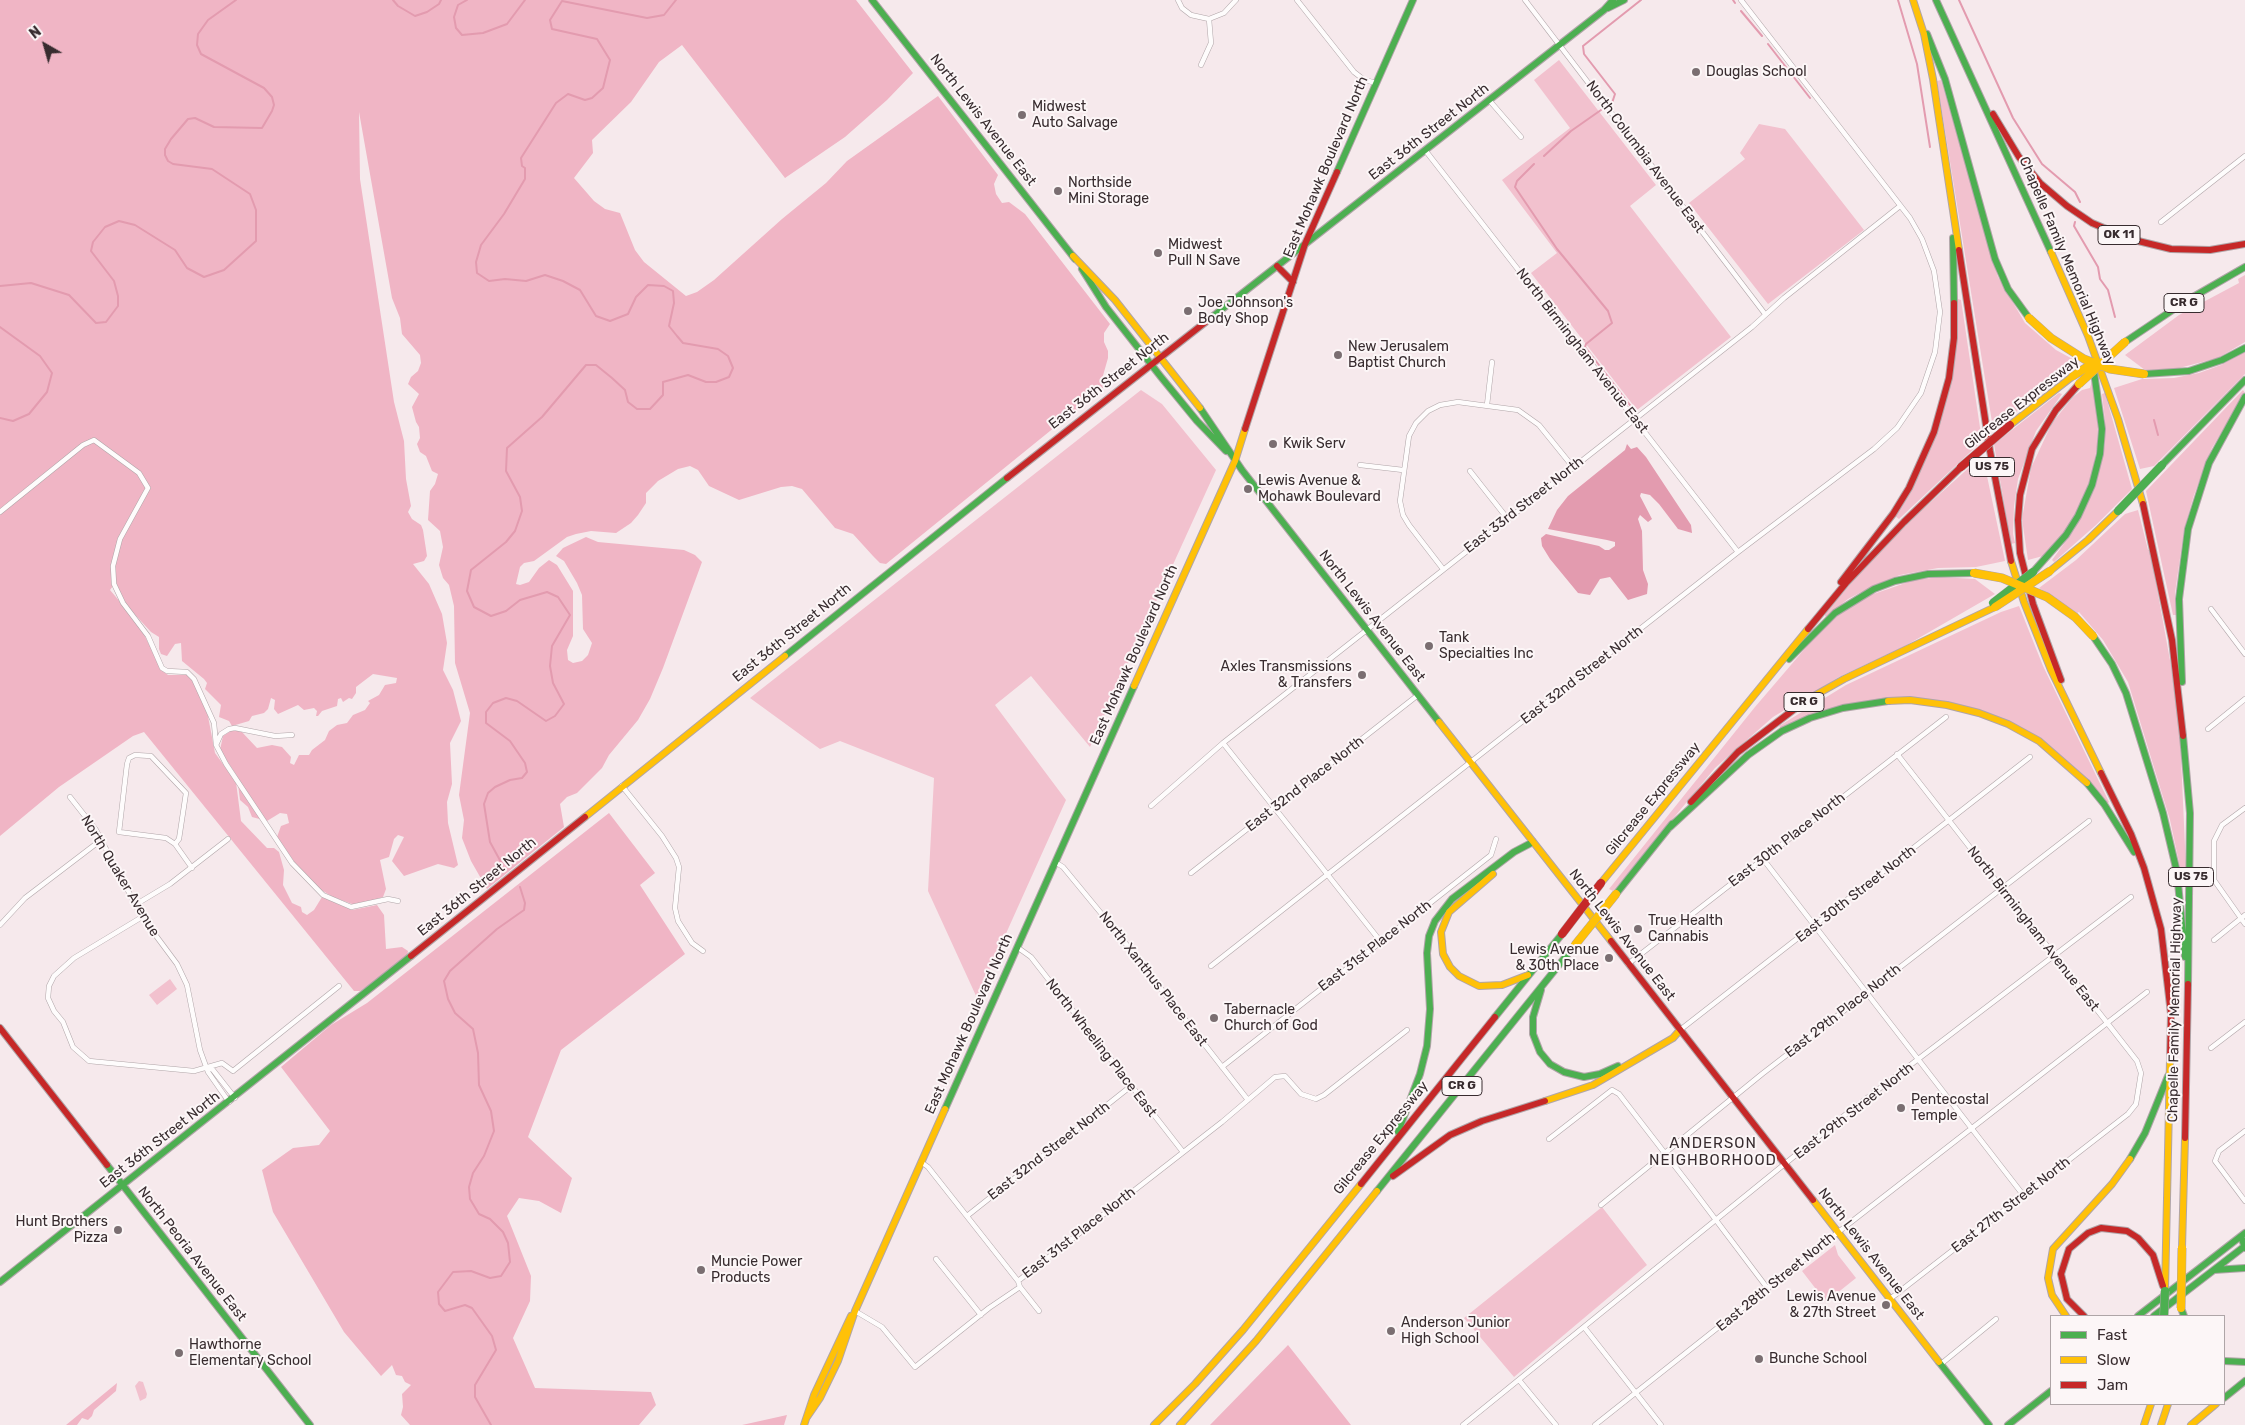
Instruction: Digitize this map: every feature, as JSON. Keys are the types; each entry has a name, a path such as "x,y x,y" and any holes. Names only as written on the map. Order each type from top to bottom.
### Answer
{"main road":[{"name":"North Lewis Avenue East","path":"872,0 1073,256 1106,306 1151,364 1197,421 1235,461"},
{"name":"East Mohawk Boulevard North","path":"804,1425 838,1361 855,1311 1235,461 1305,244 1413,0"},
{"name":"East 36th Street North","path":"0,1282 232,1100 1151,364 1560,45 1604,10 1613,0"},
{"name":"East 36th Street North","path":"1604,10 1624,0"},
{"name":"Chapelle Family Memorial Highway","path":"1913,0 1924,34 1933,79 1990,451 2004,530 2024,602 2037,636 2122,815 2144,868 2161,929 2168,974 2171,1014 2164,1315"},
{"path":"1913,0 1945,79 1995,259 2008,289 2029,318 2051,338 2084,359 2110,369 2144,374 2189,371 2222,360 2245,348"},
{"name":"Chapelle Family Memorial Highway","path":"1936,0 2088,336 2118,419 2148,524 2173,648 2186,762 2191,870 2182,1314"},
{"name":"OK 11","path":"1974,82 2032,174 2058,199 2083,217 2120,236 2159,247 2196,250 2245,244"},
{"path":"1779,664 1893,514 1909,488 1927,450 1949,378 1954,338 1952,206"},
{"name":"North Lewis Avenue East","path":"1073,256 1115,300 1205,414 1235,461 1989,1425"},
{"path":"1277,266 1293,282"},
{"name":"Gilcrease Expressway","path":"1154,1425 1195,1384 1243,1330 1757,691 1865,562 1960,467 2056,389 2186,301 2245,267"},
{"path":"1994,605 2046,559 2066,536 2081,512 2092,485 2100,454 2101,416 2088,336"},
{"path":"2074,717 2033,604 2020,553 2018,520 2020,495 2032,449 2042,431 2069,394 2125,342"},
{"path":"1994,605 2050,571 2088,540 2245,380"},
{"path":"2186,762 2179,599 2183,552 2192,512 2204,474 2224,432 2245,397"},
{"path":"1757,691 1828,620 1862,595 1885,584 1941,572 1974,573 2009,580 2047,597 2075,617 2093,636 2112,664 2126,693 2171,840 2177,872 2189,992"},
{"name":"CR G","path":"1180,1425 1256,1341 1670,827 1725,764 1785,714 1844,679 1969,620 1994,605"},
{"path":"1670,827 1748,755 1797,724 1824,713 1860,704 1890,701 1928,702 1963,708 1993,718 2023,732 2052,751 2076,772 2095,793 2144,868"},
{"path":"1530,974 1494,987 1472,984 1459,976 1450,967 1444,954 1441,939 1443,924 1453,906 1533,842"},
{"path":"1396,1139 1420,1074 1427,1046 1430,1009 1427,953 1429,936 1435,921 1452,899 1514,852 1533,842"},
{"path":"1542,986 1533,1017 1534,1040 1540,1052 1550,1064 1571,1074 1584,1077 1606,1072 1680,1030"},
{"name":"North Peoria Avenue East","path":"0,1028 310,1425"},
{"path":"1381,1185 1429,1148 1450,1136 1482,1121 1593,1085 1673,1038 1680,1030"},
{"path":"2065,1315 2052,1295 2048,1278 2048,1268 2053,1249 2064,1234 2112,1184 2130,1159 2145,1132 2170,1072"},
{"path":"2083,1315 2067,1299 2061,1274 2066,1254 2083,1236 2101,1228 2127,1231 2146,1245 2157,1267 2165,1291"},
{"path":"2155,1315 2214,1270 2244,1241"},
{"path":"2139,1315 2244,1241"},
{"path":"2214,1270 2245,1268"},
{"path":"2225,1361 2245,1362"},
{"path":"2225,1397 2245,1382"},
{"path":"2008,1425 2050,1392"},
{"path":"2144,1425 2151,1405"},
{"path":"2161,1425 2168,1405"},
{"path":"2191,1425 2215,1405"}],"street":[{"path":"1178,0 1182,8 1190,15 1209,19 1224,13 1236,0"},
{"path":"1298,0 1354,72 1363,79 1375,84"},
{"name":"North Columbia Avenue East","path":"1525,0 1765,314"},
{"name":"East 32nd Street North","path":"1211,966 1738,552 1887,438 1913,407 1932,366 1939,322 1937,284 1922,239 1910,218 1741,0"},
{"path":"1201,65 1211,44 1209,19"},
{"path":"1489,100 1521,137"},
{"name":"North Birmingham Avenue East","path":"1425,150 1738,552"},
{"path":"2161,222 2245,156"},
{"name":"East 33rd Street North","path":"1151,806 1223,743 1900,206"},
{"path":"1487,405 1492,362"},
{"path":"1443,569 1403,515 1400,501 1409,436 1416,423 1428,411 1452,402 1518,410 1531,417 1573,467"},
{"path":"0,512 79,448 94,440 139,473 148,488 120,539 113,566 114,584 127,608 148,636 162,668 167,672 186,672 194,679 214,723 216,745 226,764 292,863 323,895 351,907 388,899 398,901"},
{"path":"1360,465 1403,470"},
{"path":"1470,471 1507,518"},
{"path":"2211,609 2245,654"},
{"name":"East 32nd Place North","path":"1191,873 1418,696"},
{"path":"2208,729 2245,699"},
{"name":"East 30th Place North","path":"1628,964 1946,717"},
{"path":"216,745 221,734 228,729 235,728 274,736 292,735"},
{"path":"1223,743 1381,942"},
{"name":"North Birmingham Avenue East","path":"1897,754 2003,888 2140,1067 2141,1074 2136,1104 2131,1111"},
{"path":"175,844 180,840 186,793 151,756 135,755 129,758 127,764 118,832 166,838 175,844 192,868"},
{"name":"East 30th Street North","path":"1680,1030 2030,757"},
{"path":"622,786 662,836 676,858 679,872 676,908 678,921 692,943 703,951"},
{"name":"North Quaker Avenue","path":"70,797 101,840 134,905 177,964 187,985 196,1036 208,1067 208,1072 232,1100"},
{"path":"2245,808 2218,831 2214,841 2214,880 2243,917 2245,924"},
{"name":"East 29th Place North","path":"1601,1205 1733,1098 2089,821"},
{"path":"134,905 170,884 228,839"},
{"name":"East 31st Place North","path":"1222,1067 1491,855 1496,839"},
{"path":"0,926 5,918 25,898 101,840"},
{"path":"1763,859 2024,1196"},
{"name":"North Xanthus Place East","path":"1055,862 1063,867 1248,1100"},
{"name":"East 29th Street North","path":"1463,1425 1716,1222 1850,1111 2131,897"},
{"path":"0,913 5,918"},
{"path":"142,917 63,966 49,986 50,1003 63,1022 73,1047 80,1056 89,1061 194,1072 222,1063 233,1071 338,986"},
{"path":"2214,940 2243,917"},
{"name":"North Wheeling Place East","path":"1017,947 1031,957 1183,1152"},
{"name":"East 28th Street North","path":"1595,1425 1838,1232 2147,992"},
{"path":"2211,1048 2245,1022"},
{"name":"East 31st Place North","path":"1018,1281 1183,1152 1271,1080 1282,1075 1306,1097 1316,1099 1324,1095 1406,1030"},
{"name":"East 32nd Street North","path":"967,1216 1131,1086"},
{"path":"1549,1139 1612,1090 1619,1094 1768,1289"},
{"name":"East 27th Street North","path":"1890,1300 2131,1111"},
{"path":"2245,1131 2220,1151 2216,1157 2219,1168 2245,1200"},
{"path":"921,1162 928,1167 967,1216 1039,1311"},
{"path":"936,1259 981,1315"},
{"name":"East 31st Place North","path":"855,1311 886,1330 915,1367 981,1315 1020,1288"},
{"path":"1941,1364 1996,1319"},
{"path":"1584,1327 1662,1425"},
{"path":"1519,1380 1556,1425"}],"shaded area":[{"path":"0,0 856,0 913,73 887,100 845,137 785,178 682,45 659,62 631,102 592,140 593,153 574,178 594,201 605,209 620,213 635,250 644,262 686,296 697,292 714,280 782,219 826,183 847,161 938,96 998,175 994,184 996,194 1002,203 1009,202 1025,214 1110,324 1104,333 1108,358 1102,379 1103,388 886,564 880,563 853,534 835,528 802,489 792,486 781,487 739,500 709,486 698,470 690,466 678,469 658,481 646,493 646,503 638,515 631,523 616,533 591,531 576,534 567,537 534,561 524,563 520,567 516,584 520,585 529,582 539,568 549,560 557,565 573,591 573,636 567,650 568,660 573,663 582,661 588,655 592,643 583,629 582,595 564,561 556,556 563,548 586,537 598,542 684,550 695,555 702,562 663,668 650,699 638,720 609,755 602,768 577,793 567,797 560,804 564,827 487,889 471,861 462,838 464,820 459,795 470,713 455,663 454,606 449,585 443,578 439,565 443,547 440,531 428,520 430,491 435,484 438,474 432,471 426,456 420,452 417,444 420,438 419,427 412,407 419,394 408,384 411,377 418,371 421,363 420,355 402,334 400,318 392,298 359,112 360,179 394,402 404,441 406,479 411,506 408,512 412,519 421,525 427,556 424,561 413,564 429,584 442,614 447,643 443,670 453,690 461,721 450,743 452,784 447,802 448,823 458,865 454,868 438,864 404,876 392,861 404,837 398,835 394,839 389,857 380,860 386,889 383,897 359,905 333,897 318,888 300,870 277,837 281,826 289,823 287,814 280,813 267,821 252,817 248,807 240,800 237,776 220,750 223,736 232,730 241,731 257,748 272,745 282,747 291,757 290,763 294,765 299,755 309,755 312,750 325,740 329,731 337,725 347,723 353,715 365,710 370,703 368,701 379,695 385,685 396,683 397,678 373,674 356,687 356,693 352,699 349,698 343,702 341,698 338,699 337,706 322,711 318,716 316,716 317,711 314,708 304,710 298,705 278,714 274,709 275,700 271,698 268,709 264,713 252,716 249,721 232,726 229,721 219,717 221,705 205,689 207,683 204,679 182,661 181,643 175,644 167,656 161,654 159,637 151,632 127,606 115,583 110,590 138,623 163,671 168,675 191,675 207,711 215,753 236,782 241,821 267,848 274,848 279,852 284,870 283,885 292,903 301,907 302,912 307,915 314,910 322,897 352,910 377,905 384,915 386,949 402,947 408,951 407,956 374,982 360,991 354,991 144,732 133,736 59,787 0,836"},
{"path":"1559,60 1656,185 1630,206 1731,337 1637,410 1531,273 1557,253 1502,180 1570,128 1534,80"},
{"path":"1941,80 1998,277 2025,323 2056,350 2080,363 2007,419 1992,422 1937,81"},
{"path":"1759,124 1785,129 1864,230 1768,304 1689,203 1745,159 1740,153"},
{"path":"2245,275 2245,342 2218,358 2175,369 2145,370 2125,355 2179,315 2239,283 2238,279"},
{"path":"1958,299 1961,300 1982,441 1899,519 1895,516 1912,489 1939,426 1957,326"},
{"path":"2245,352 2245,374 2154,466 2140,469 2114,388 2142,379 2174,378 2199,373 2221,365"},
{"path":"2092,381 2098,427 2097,447 2091,479 2082,503 2062,536 2043,556 2028,560 2022,519 2031,468 2052,423 2073,397 2082,390 2090,388"},
{"path":"1141,390 1162,404 1216,470 1090,747 1031,676 995,705 1066,800 977,998 928,891 934,778 840,741 820,749 750,698"},
{"path":"2243,390 2245,393 2212,448 2194,495 2184,530 2175,593 2176,615 2173,615 2146,491"},
{"path":"2059,393 2062,394 2036,431 2018,479 2014,506 2013,534 2015,543 2011,544 1994,444"},
{"path":"2105,393 2132,489 2096,525 2054,562 2052,560 2074,530 2095,488 2105,444 2102,394"},
{"path":"1627,444 1631,449 1637,447 1646,457 1691,525 1692,533 1678,529 1650,495 1641,493 1640,496 1652,519 1648,522 1640,515 1638,519 1642,531 1643,570 1648,584 1647,594 1628,600 1610,577 1600,579 1590,595 1578,593 1550,559 1542,546 1541,538 1546,534 1599,546 1605,550 1615,546 1615,542 1548,529 1557,510 1568,496 1625,450"},
{"path":"1984,462 2005,561 1976,567 1938,568 1900,575 1848,599 1826,617 1824,614 1875,556 1973,464"},
{"path":"2138,510 2148,550 2150,550 2171,666 2180,736 2186,868 2180,867 2170,820 2128,682 2103,640 2079,612 2077,613 2039,588 2076,560 2125,514"},
{"path":"1940,577 1975,579 1995,594 1905,646 1839,677 1773,717 1715,768 1613,891 1609,889 1755,707 1820,631 1842,612 1865,597 1914,580"},
{"path":"2019,606 2043,666 2109,802 2107,804 2089,781 2003,719 1891,698 1781,728 1779,726 1846,685 2001,612"},
{"path":"609,813 655,873 640,885 685,954 561,1050 528,1137 572,1178 561,1213 539,1201 519,1198 507,1216 531,1276 530,1301 513,1338 535,1388 651,1392 656,1405 639,1425 410,1425 401,1415 403,1407 402,1394 411,1385 405,1382 402,1376 396,1375 392,1365 381,1376 344,1332 273,1212 262,1170 293,1148 319,1145 330,1131 281,1067 331,1025 367,1003"},
{"path":"170,979 177,989 157,1005 149,995"},
{"path":"1602,1207 1647,1265 1514,1377 1464,1318"},
{"path":"1835,1245 1838,1255 1856,1278 1826,1302 1802,1271"},
{"path":"1288,1345 1351,1425 1210,1425"},
{"path":"139,1381 143,1382 147,1394 146,1398 140,1401 135,1386"},
{"path":"117,1383 116,1391 94,1410 88,1420 82,1418 77,1425 66,1425"},
{"path":"787,1415 784,1425 742,1425"}],"waterway":[{"path":"0,286 31,283 69,295 96,323 106,322 118,306 118,296 114,281 91,251 93,242 105,227 119,221 135,225 175,250 187,268 204,277 224,270 256,241 256,210 250,194 212,169 173,164 168,161 165,155 165,149 171,139 188,119 195,118 214,127 262,128 272,111 274,105 272,97 264,88 201,54 197,45 198,34 208,20 236,0"},
{"path":"393,0 398,6 415,16 427,12 439,4 441,0"},
{"path":"467,0 458,5 454,17 456,28 462,35 483,33 507,24 525,0"},
{"path":"502,864 490,842 484,804 488,793 495,787 510,780 522,778 527,772 525,763 510,741 486,723 486,712 493,703 506,698 517,701 546,721 555,716 564,704 553,683 550,666 552,646 570,615 558,597 547,592 520,600 506,611 491,616 474,607 467,591 471,570 506,542 515,531 522,511 520,497 506,471 507,448 542,417 586,365 596,365 612,378 625,390 628,402 637,409 650,409 663,395 663,382 688,375 706,382 716,382 729,377 733,368 728,356 718,349 683,343 677,336 669,326 674,303 673,291 664,286 648,285 636,297 628,314 610,321 596,316 580,290 563,281 545,275 526,281 505,279 489,281 477,273 476,262 481,245 504,214 525,179 525,168 522,166 521,158 556,103 568,94 585,100 592,98 603,88 610,60 597,39 552,29 550,20 562,1 647,18 664,15 676,0"},
{"path":"1612,103 1615,94 1584,54 1583,46 1641,0"},
{"path":"1898,0 1917,64 1930,147"},
{"path":"1959,0 2013,118 2042,164 2075,192 2080,202"},
{"path":"1741,11 1762,36"},
{"path":"1768,44 1810,98"},
{"path":"1544,156 1571,131 1601,110"},
{"path":"1534,164 1517,181 1515,187 1557,249 1608,311 1612,323 1586,344 1585,347 1633,409"},
{"path":"2075,222 2074,226 2098,267 2100,279 2108,290 2115,317"},
{"path":"0,327 40,356 52,373 47,392 29,414 13,421 0,418"},
{"path":"2154,420 2158,435"},
{"path":"491,1425 475,1397 475,1385 496,1350 492,1336 472,1308 465,1305 445,1311 439,1304 438,1292 453,1272 471,1271 490,1278 501,1276 510,1262 508,1243 503,1232 490,1219 479,1214 470,1199 469,1187 473,1173 484,1156 494,1131 491,1111 479,1085 478,1053 473,1029 455,1013 448,999 444,981 450,971 497,929 524,910 525,903 520,887"}],"traffic: fast":[{"path":"872,0 1075,259"},
{"path":"1337,172 1413,0"},
{"path":"1212,317 1604,10 1613,0"},
{"path":"1608,8 1624,0"},
{"path":"1936,0 2051,252"},
{"path":"1927,34 1945,79 1995,259 2008,289 2029,318"},
{"path":"1953,238 1954,303"},
{"path":"2125,342 2186,301 2245,267"},
{"path":"1082,269 1106,307 1161,377 1197,421 1226,451"},
{"path":"2144,374 2189,371 2222,360 2245,348"},
{"path":"2033,572 2066,535 2078,516 2092,485 2100,454 2102,429 2093,365"},
{"path":"2162,465 2245,380"},
{"path":"2182,682 2179,599 2188,529 2209,463 2245,397"},
{"path":"1200,408 1242,470 1439,722"},
{"path":"2118,511 2162,465"},
{"path":"785,656 1007,478"},
{"path":"1993,603 2033,572"},
{"path":"1789,659 1835,613 1874,589 1895,581 1928,574 1974,573"},
{"path":"2093,636 2112,664 2126,693 2163,813 2177,872 2185,957"},
{"path":"945,1109 1134,686"},
{"path":"1670,827 1748,755 1782,731 1810,718 1843,708 1888,701"},
{"path":"2183,736 2190,813 2188,984"},
{"path":"2087,783 2104,804 2134,852"},
{"path":"1616,894 1672,824"},
{"path":"1398,1132 1420,1074 1427,1046 1430,1009 1427,953 1429,936 1435,921 1452,899 1514,852 1533,842"},
{"path":"1495,1017 1562,934"},
{"path":"1377,1191 1575,945"},
{"path":"0,1282 411,956"},
{"path":"1541,990 1533,1017 1533,1034 1540,1052 1550,1064 1564,1072 1584,1077 1600,1074 1618,1066"},
{"path":"2130,1159 2145,1133 2168,1076"},
{"path":"107,1165 310,1425"},
{"path":"2139,1315 2245,1233"},
{"path":"2241,1236 2245,1248"},
{"path":"2155,1315 2245,1246"},
{"path":"2214,1270 2245,1268"},
{"path":"2164,1315 2165,1291"},
{"path":"2181,1308 2184,1315"},
{"path":"2225,1361 2245,1362"},
{"path":"1939,1362 1989,1425"},
{"path":"2225,1397 2245,1381"},
{"path":"2008,1425 2050,1392"}],"traffic: slow":[{"path":"1913,0 1924,34 1933,79 1959,250"},
{"path":"2051,252 2088,336 2118,419 2143,504"},
{"path":"1073,256 1115,300 1200,408"},
{"path":"2029,318 2051,338 2084,359 2110,369 2144,374"},
{"path":"2079,384 2125,342"},
{"path":"2073,376 2096,361"},
{"path":"2010,425 2073,376"},
{"path":"1134,686 1235,461 1245,429"},
{"path":"2050,571 2088,540 2118,511"},
{"path":"2011,561 2024,602 2051,670 2101,773"},
{"path":"1995,607 2050,571"},
{"path":"1974,573 2002,578 2047,597 2075,617 2093,636"},
{"path":"1805,701 1844,679 1995,607"},
{"path":"1601,883 1808,629"},
{"path":"585,817 785,656"},
{"path":"1888,701 1910,700 1947,705 1979,713 2008,724 2039,741 2087,783"},
{"path":"1439,722 1611,941"},
{"path":"1493,874 1449,912 1441,932 1443,954 1450,967 1459,976 1479,986 1502,985 1528,975"},
{"path":"1575,945 1616,894"},
{"path":"1545,1101 1593,1085 1673,1038 1680,1030"},
{"path":"2165,1291 2170,1060"},
{"path":"807,1417 820,1398 838,1361 855,1311 945,1109"},
{"path":"2182,1248 2185,1138"},
{"path":"2065,1315 2052,1295 2048,1278 2053,1249 2112,1184 2130,1159"},
{"path":"1154,1425 1195,1384 1243,1330 1361,1184"},
{"path":"1180,1425 1256,1341 1377,1191"},
{"path":"1813,1200 1939,1362"},
{"path":"2181,1308 2182,1248"},
{"path":"804,1425 814,1395 851,1316"},
{"path":"2144,1425 2151,1405"},
{"path":"2161,1425 2168,1405"},
{"path":"2191,1425 2215,1405"}],"traffic: jam":[{"path":"1993,114 2019,157 2040,183 2067,206 2092,223 2130,239 2171,249 2210,250 2245,244"},
{"path":"1245,429 1305,244 1337,172"},
{"path":"1959,250 1990,451 2011,561"},
{"path":"1277,266 1293,282"},
{"path":"1841,582 1893,514 1909,488 1934,432 1949,378 1954,338 1954,303"},
{"path":"1007,478 1212,317"},
{"path":"2061,680 2033,604 2020,553 2018,520 2020,495 2032,449 2056,410 2079,384"},
{"path":"1961,467 2010,425"},
{"path":"1808,629 1846,583 1904,522 1961,467"},
{"path":"2143,504 2172,640 2183,736"},
{"path":"1691,802 1738,752 1805,701"},
{"path":"2101,773 2131,834 2144,868 2161,929 2171,1014 2170,1060"},
{"path":"411,956 585,817"},
{"path":"1562,934 1601,883"},
{"path":"1611,941 1813,1200"},
{"path":"2185,1138 2188,984"},
{"path":"1361,1184 1495,1017"},
{"path":"0,1028 107,1165"},
{"path":"1393,1176 1450,1135 1482,1121 1545,1101"},
{"path":"2083,1315 2067,1299 2061,1274 2069,1249 2088,1233 2101,1228 2127,1231 2138,1238 2153,1255 2163,1286"}],"place":[{"name":"Douglas School","path":"1696,72"},
{"name":"Midwest Auto Salvage","path":"1022,115"},
{"name":"Northside Mini Storage","path":"1058,191"},
{"name":"Midwest Pull N Save","path":"1158,253"},
{"name":"Joe Johnson's Body Shop","path":"1188,311"},
{"name":"New Jerusalem Baptist Church","path":"1338,355"},
{"name":"Kwik Serv","path":"1273,444"},
{"name":"Lewis Avenue & Mohawk Boulevard","path":"1248,489"},
{"name":"Tank Specialties Inc","path":"1429,646"},
{"name":"Axles Transmissions & Transfers","path":"1362,675"},
{"name":"True Health Cannabis","path":"1638,929"},
{"name":"Lewis Avenue & 30th Place","path":"1609,958"},
{"name":"Tabernacle Church of God","path":"1214,1018"},
{"name":"Pentecostal Temple","path":"1901,1108"},
{"name":"Hunt Brothers Pizza","path":"118,1230"},
{"name":"Muncie Power Products","path":"701,1270"},
{"name":"Lewis Avenue & 27th Street","path":"1886,1305"},
{"name":"Anderson Junior High School","path":"1391,1331"},
{"name":"Hawthorne Elementary School","path":"179,1353"},
{"name":"Bunche School","path":"1759,1359"}],"district":[{"name":"ANDERSON NEIGHBORHOOD","path":"1713,1152"}]}
